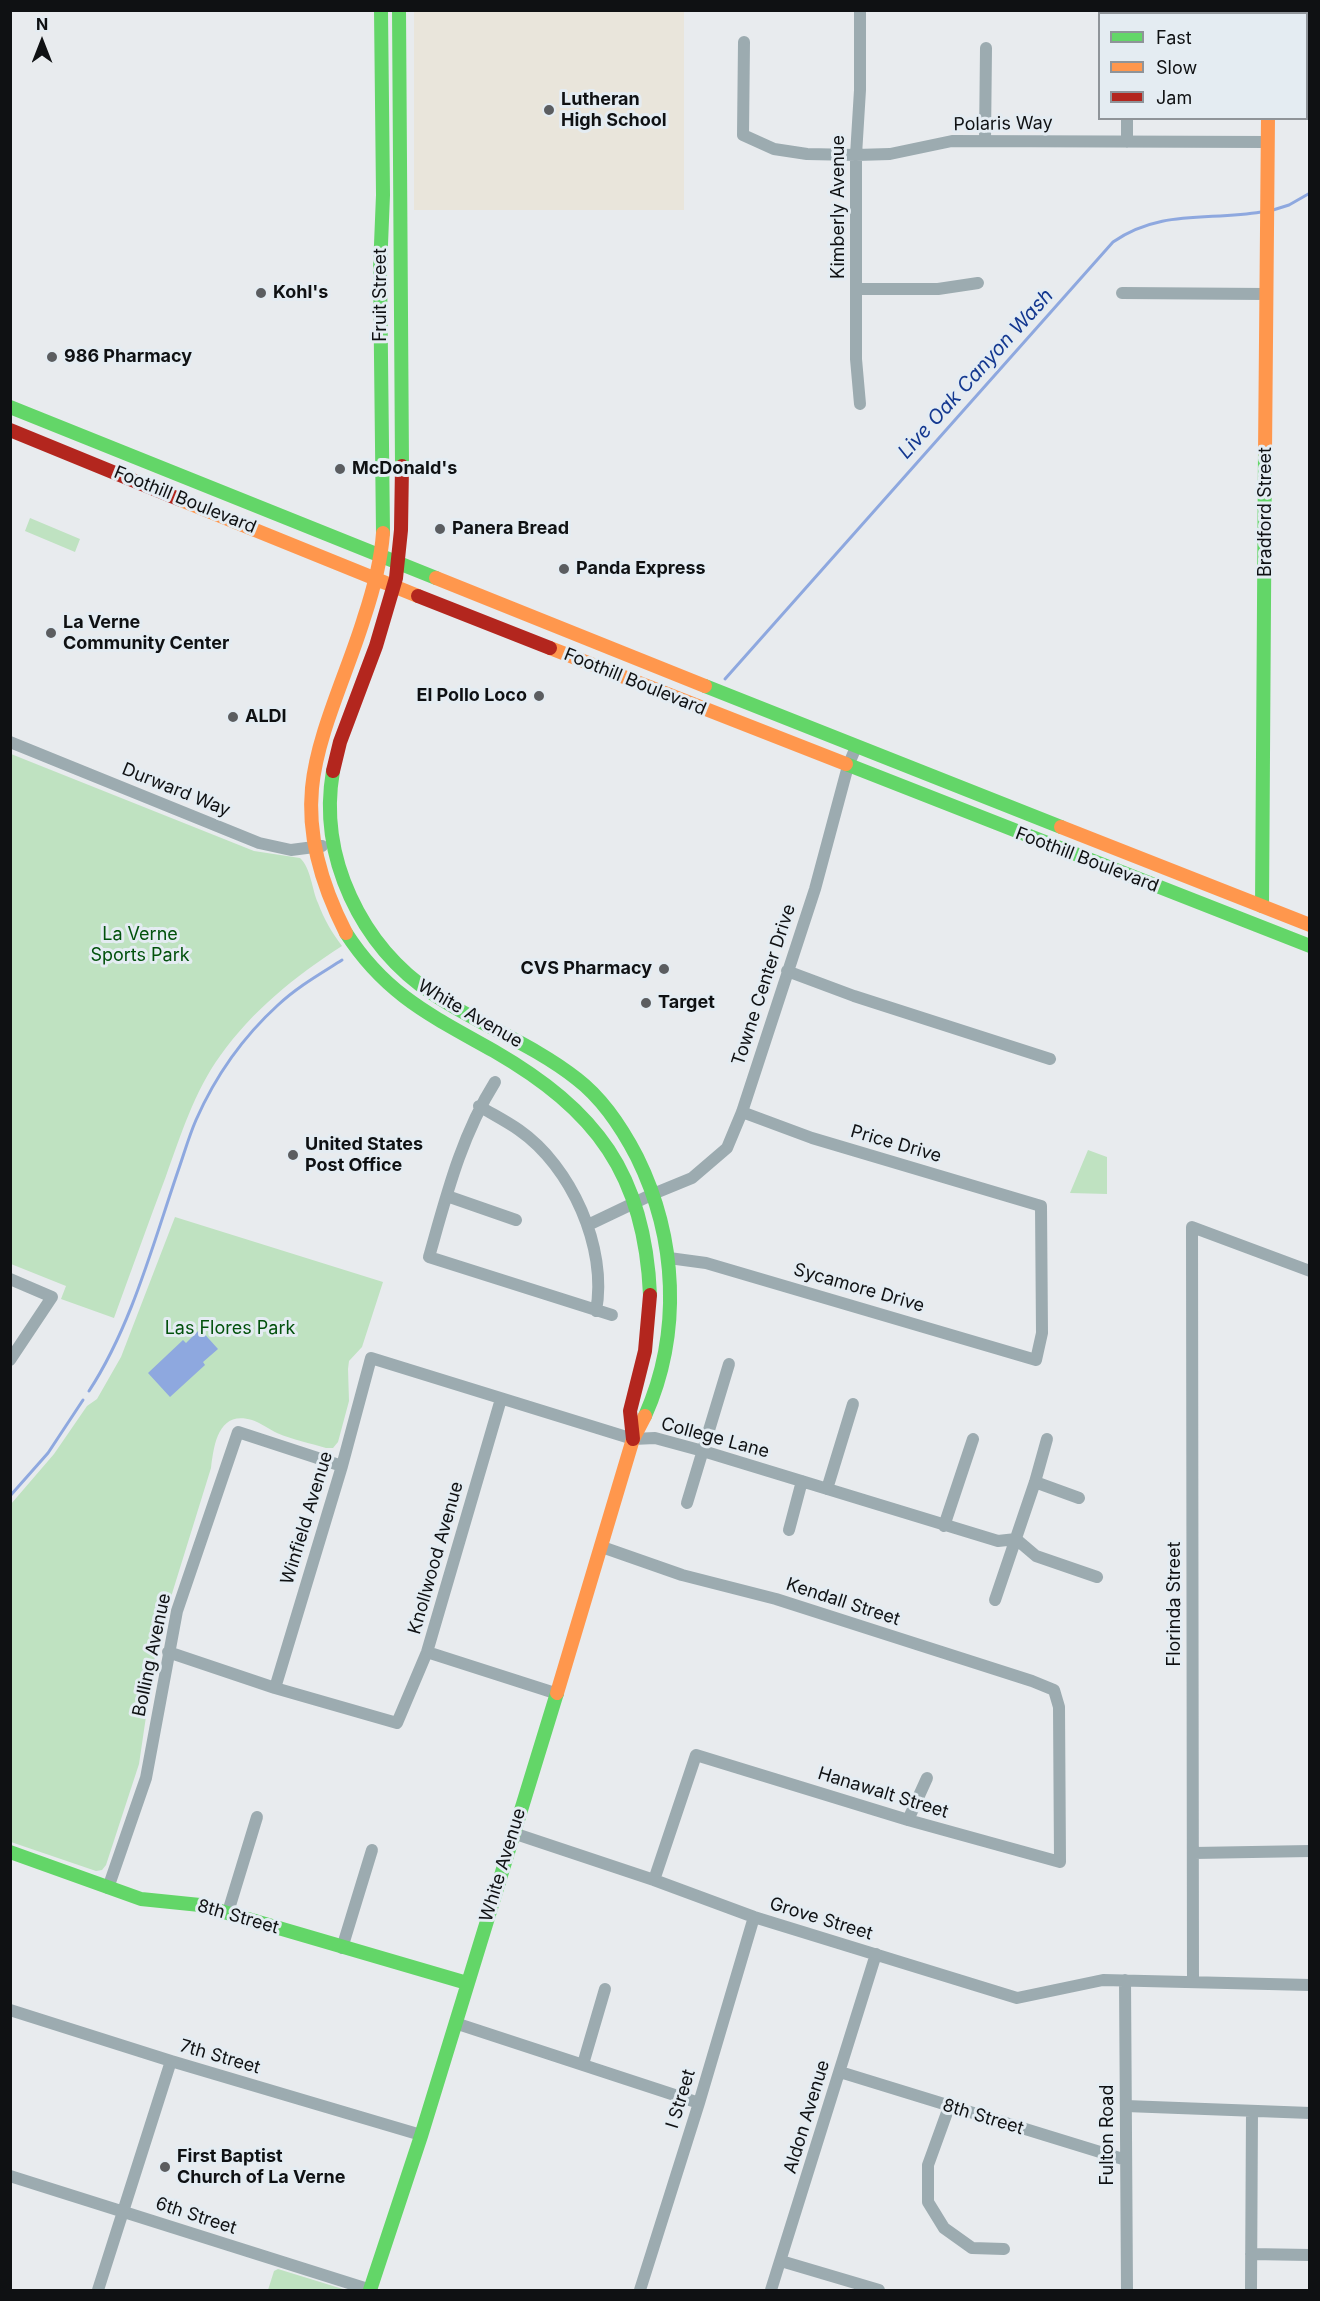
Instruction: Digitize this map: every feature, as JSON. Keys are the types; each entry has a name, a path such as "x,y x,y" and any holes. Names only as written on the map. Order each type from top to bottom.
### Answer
{"main road":[{"name":"Fruit Street","path":"376,579 383,537 380,269 383,195 381,10"},
{"name":"Fruit Street","path":"398,564 401,546 402,334 399,10"},
{"name":"Bradford Street","path":"1262,906 1268,120"},
{"name":"Foothill Boulevard","path":"10,407 856,747 1310,925"},
{"name":"Foothill Boulevard","path":"10,429 376,579 1310,946"},
{"name":"White Avenue","path":"370,2290 421,2135 558,1694 633,1439 649,1414 666,1347 671,1299 669,1258 663,1221 640,1163 610,1113 580,1081 528,1047 426,990 394,963 376,940 353,903 341,873 334,845 330,794 336,756 371,660 394,586 398,564"},
{"name":"White Avenue","path":"376,579 318,748 311,792 314,847 328,894 350,940 393,990 416,1006 534,1073 564,1097 607,1146 635,1203 642,1227 652,1301 645,1351 629,1410 633,1439"},
{"name":"8th Street","path":"10,1852 141,1899 200,1905 228,1912 342,1948 467,1983"}],"street":[{"name":"Kimberly Avenue","path":"860,10 860,90 856,155 856,359 860,404"},
{"name":"Polaris Way","path":"744,42 743,135 774,148 807,154 856,155 890,154 952,141 1268,142"},
{"path":"985,141 986,48"},
{"path":"1127,120 1127,142"},
{"path":"856,290 938,289 978,283"},
{"path":"1122,293 1266,294"},
{"name":"Durward Way","path":"10,742 259,843 291,850 334,845"},
{"name":"Towne Center Drive","path":"588,1225 693,1178 727,1148 742,1112 820,873 848,766 856,747"},
{"path":"787,971 854,996 1050,1059"},
{"path":"495,1082 479,1106 466,1134 429,1257 612,1316"},
{"path":"479,1106 520,1131 553,1163 588,1225 596,1251 599,1270 596,1311"},
{"name":"Price Drive","path":"742,1112 812,1138 1041,1206 1042,1332 1036,1360"},
{"path":"447,1196 516,1220"},
{"name":"Florinda Street","path":"1193,1981 1192,1227 1310,1271"},
{"name":"Sycamore Drive","path":"669,1258 706,1263 1036,1360"},
{"path":"10,1279 51,1297 10,1360"},
{"name":"College Lane","path":"371,1358 633,1439 655,1438 944,1526 998,1541 1016,1539"},
{"name":"Winfield Avenue","path":"274,1688 342,1466 371,1358"},
{"path":"687,1503 729,1364"},
{"name":"Knollwood Avenue","path":"274,1688 397,1723 427,1652 501,1399"},
{"path":"827,1489 853,1404"},
{"name":"Bolling Avenue","path":"108,1888 146,1778 177,1611 238,1432 342,1466"},
{"path":"944,1526 973,1439"},
{"path":"995,1600 1047,1439"},
{"path":"789,1530 802,1481"},
{"path":"1035,1482 1078,1498"},
{"path":"1016,1539 1036,1556 1097,1577"},
{"name":"Kendall Street","path":"602,1547 682,1575 776,1599 1032,1680 1054,1690 1059,1707 1060,1862"},
{"path":"168,1652 274,1688"},
{"path":"427,1652 558,1694"},
{"name":"Hanawalt Street","path":"654,1880 696,1755 908,1820 1060,1862"},
{"path":"908,1820 927,1778"},
{"path":"228,1912 257,1817"},
{"name":"Grove Street","path":"513,1833 654,1880 754,1917 1017,1998 1103,1980 1310,1985"},
{"path":"342,1948 372,1850"},
{"path":"1194,1853 1310,1851"},
{"name":"I Street","path":"640,2290 754,1917"},
{"name":"Aldon Avenue","path":"771,2290 876,1954"},
{"name":"Fulton Road","path":"1125,1980 1126,2290"},
{"path":"583,2064 605,1989"},
{"name":"7th Street","path":"10,2010 171,2061 421,2135"},
{"path":"455,2023 699,2103"},
{"path":"98,2290 171,2061"},
{"name":"8th Street","path":"840,2073 1126,2160"},
{"path":"1126,2106 1310,2113"},
{"path":"949,2107 928,2165 928,2202 944,2228 972,2248 1004,2249"},
{"path":"1251,2290 1252,2111"},
{"name":"6th Street","path":"10,2176 370,2290"},
{"path":"1251,2254 1310,2255"},
{"path":"781,2261 879,2290"}],"shaded area":[{"name":"Lutheran High School","path":"414,11 684,11 684,210 414,210"}],"green space":[{"path":"30,518 80,539 75,552 25,531"},
{"name":"La Verne Sports Park","path":"11,754 254,851 300,858 309,873 323,915 342,946 291,982 260,1009 233,1039 211,1070 195,1099 114,1318 61,1299 66,1286 11,1264"},
{"path":"1088,1150 1107,1157 1107,1194 1070,1193"},
{"name":"Las Flores Park","path":"175,1217 383,1282 362,1347 349,1361 349,1401 338,1442 333,1448 289,1438 255,1421 241,1418 225,1425 216,1440 211,1468 157,1642 139,1764 106,1865 102,1870 96,1871 11,1842 11,1504 54,1454 87,1406 97,1399 121,1357"},
{"path":"278,2269 346,2290 268,2290 274,2271"}],"water":[{"path":"200,1329 218,1349 203,1362 205,1365 170,1397 148,1373 183,1340 186,1343"}],"waterway":[{"name":"Live Oak Canyon Wash","path":"1273,210 1289,205 1310,193"},
{"name":"Live Oak Canyon Wash","path":"725,679 1113,242 1131,232 1167,220 1261,212"},
{"path":"89,1391 104,1366 129,1313 191,1132 212,1088 231,1058 265,1017 293,992 342,960"},
{"path":"10,1496 48,1453 83,1400"}],"traffic: fast":[{"path":"381,10 383,195 380,269 383,533"},
{"path":"399,10 402,466"},
{"path":"10,407 436,578"},
{"path":"1262,906 1265,452"},
{"path":"705,686 1061,827"},
{"path":"846,764 1310,946"},
{"path":"333,771 330,803 332,835 339,867 350,897 366,925 385,951 407,974 433,994 542,1055 577,1079 611,1115 637,1157 660,1220 667,1253 670,1286 665,1352 657,1384 645,1416"},
{"path":"346,933 377,973 394,988 430,1015 530,1073 561,1097 587,1122 608,1150 625,1180 638,1214 646,1252 650,1295"},
{"path":"370,2290 421,2136 557,1693"},
{"path":"10,1852 141,1899 200,1905 467,1983"}],"traffic: slow":[{"path":"1265,452 1268,120"},
{"path":"181,500 418,596"},
{"path":"346,933 330,899 318,863 312,826 312,788 326,724 373,587 383,533"},
{"path":"436,578 705,686"},
{"path":"550,648 846,764"},
{"path":"1061,827 1310,925"},
{"path":"557,1693 633,1439 645,1416"}],"traffic: jam":[{"path":"10,430 181,500"},
{"path":"333,771 340,742 376,646 396,578 401,530 402,466"},
{"path":"418,596 550,648"},
{"path":"633,1439 630,1411 645,1351 650,1295"}],"place":[{"name":"Lutheran High School","path":"549,110"},
{"name":"Kohl's","path":"261,293"},
{"name":"986 Pharmacy","path":"52,357"},
{"name":"McDonald's","path":"340,469"},
{"name":"Panera Bread","path":"440,529"},
{"name":"Panda Express","path":"564,569"},
{"name":"La Verne Community Center","path":"51,633"},
{"name":"El Pollo Loco","path":"539,696"},
{"name":"ALDI","path":"233,717"},
{"name":"CVS Pharmacy","path":"664,969"},
{"name":"Target","path":"646,1003"},
{"name":"United States Post Office","path":"293,1155"},
{"name":"First Baptist Church of La Verne","path":"165,2167"}]}
